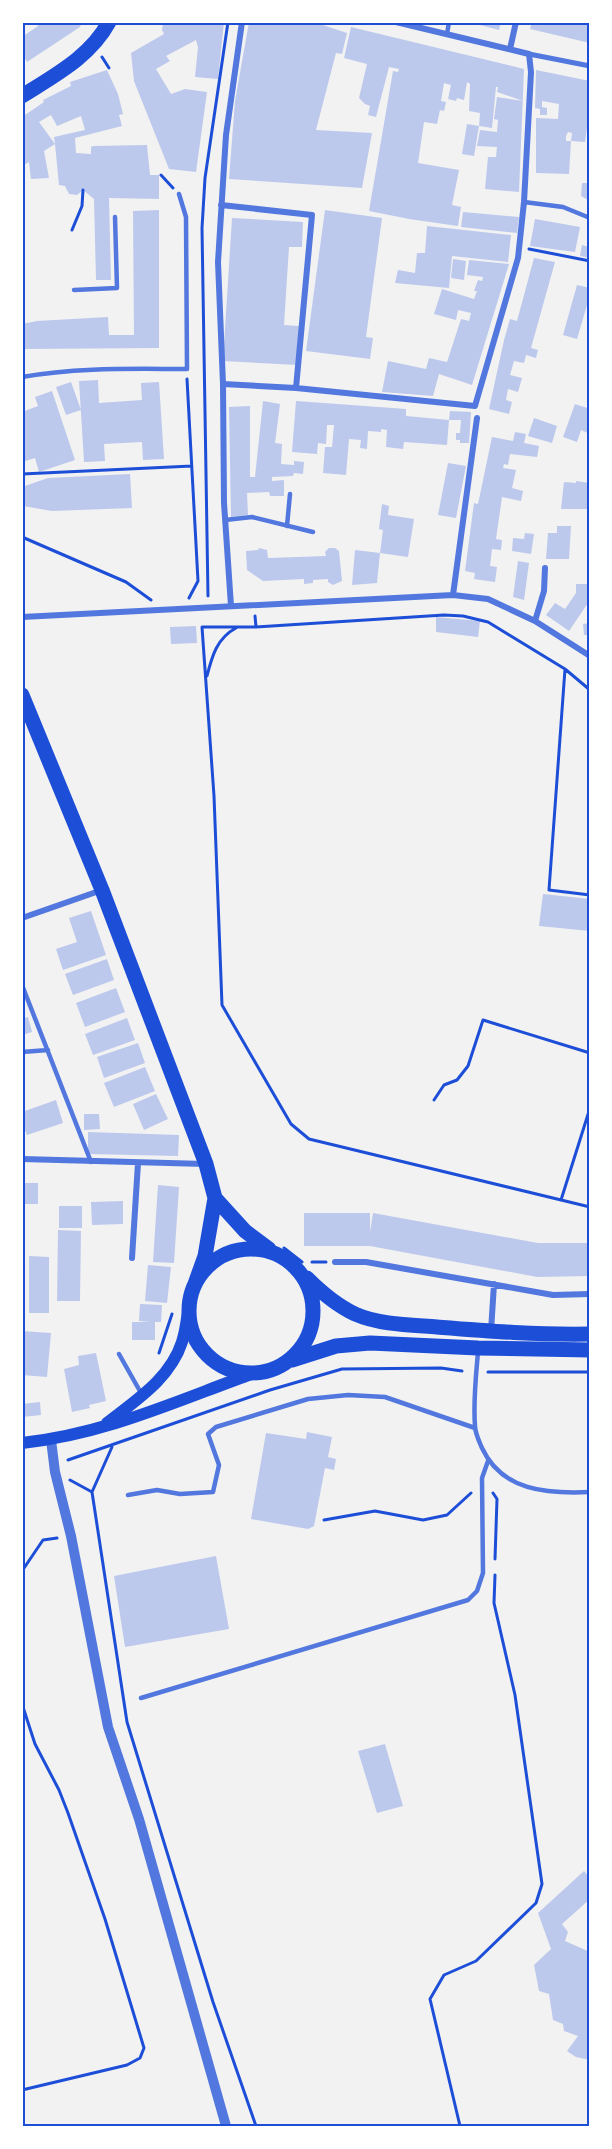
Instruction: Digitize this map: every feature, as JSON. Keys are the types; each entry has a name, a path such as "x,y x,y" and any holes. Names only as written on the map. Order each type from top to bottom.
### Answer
{"main road":[{"path":"22,96 85,54 100,38 109,23"},
{"path":"22,695 102,890 206,1164 215,1198 231,1218 253,1239 280,1251 305,1279 312,1295 311,1329 304,1344 288,1361"},
{"path":"99,1430 163,1375 178,1352 183,1341 189,1305 205,1256 215,1198"},
{"path":"195,1284 209,1264 232,1251 252,1248 280,1251"},
{"path":"294,1266 326,1295 363,1317 408,1325 490,1332 590,1334"},
{"path":"189,1305 191,1329 202,1350 225,1368 236,1372 254,1373"},
{"path":"22,1443 51,1440 99,1430 254,1373 272,1370 288,1361 336,1346 364,1343 590,1350"}],"street":[{"path":"231,606 225,520 218,262 226,135 242,22"},
{"path":"396,22 590,66"},
{"path":"510,49 516,22"},
{"path":"223,384 296,388 475,406 518,258 524,202 531,72 529,54"},
{"path":"221,205 312,216 296,388"},
{"path":"453,595 477,418"},
{"path":"535,621 544,591 545,568"},
{"path":"22,617 453,595 488,599 535,621 590,656"},
{"path":"22,918 102,890"},
{"path":"22,1159 206,1164"},
{"path":"132,1258 138,1163"},
{"path":"335,1262 366,1262 553,1295 590,1294"},
{"path":"490,1332 494,1284"},
{"path":"51,1440 108,1727 139,1819 226,2127"}],"lane":[{"path":"447,34 449,22"},
{"path":"22,376 85,369 187,371 186,216 179,194"},
{"path":"524,202 563,207 590,218"},
{"path":"74,290 117,288 116,218"},
{"path":"286,526 290,494"},
{"path":"225,520 252,517 313,532"},
{"path":"22,985 91,1162"},
{"path":"22,1052 48,1050"},
{"path":"478,1348 475,1428 488,1461 505,1478 524,1485 548,1491 590,1492"},
{"path":"119,1354 142,1395"},
{"path":"128,1494 157,1490 180,1494 213,1492 219,1465 208,1434 216,1427 308,1399 348,1395 385,1397 475,1428"},
{"path":"141,1698 468,1600 477,1591 483,1573 482,1478 488,1461"}],"path":[{"path":"208,585 202,228 205,178 228,22"},
{"path":"161,175 179,194"},
{"path":"72,230 82,206 83,190"},
{"path":"519,247 590,261"},
{"path":"184,608 198,581 187,371"},
{"path":"22,474 192,466"},
{"path":"22,537 126,582 165,609"},
{"path":"255,605 256,627"},
{"path":"590,690 565,669 488,621 463,616 444,615 256,627 202,627 214,796 222,1005 291,1124 309,1139 590,1207"},
{"path":"206,681 214,652 220,640 238,627"},
{"path":"565,669 549,890 590,895"},
{"path":"434,1100 444,1084 457,1080 468,1066 483,1020 590,1053"},
{"path":"561,1200 590,1108"},
{"path":"280,1251 302,1262 335,1262"},
{"path":"488,1372 590,1372"},
{"path":"113,1446 92,1492 128,1722 213,2002 256,2127"},
{"path":"56,1472 92,1492"},
{"path":"324,1520 375,1511 423,1520 447,1515 471,1493 482,1478 497,1498 494,1603 515,1695 542,1884 536,1903 476,1961 444,1975 430,1999 460,2127"},
{"path":"22,1571 43,1540 71,1536"},
{"path":"22,1704 35,1744 63,1801 82,1852 144,2048 140,2058 127,2065 22,2090"}],"building":[{"path":"36,22 82,22 80,27 27,62 22,53 22,37 38,26"},
{"path":"167,22 224,22 218,79 195,77 198,47 196,40 166,56 170,61 156,69 171,94 185,89 207,92 196,172 169,169 134,81 131,53 164,34 163,24"},
{"path":"249,22 314,22 347,33 342,54 336,53 316,130 372,133 362,188 229,179 235,101"},
{"path":"469,22 501,22 499,30"},
{"path":"532,22 590,22 590,43 530,29"},
{"path":"351,27 524,69 523,101 497,92 498,87 496,87 492,128 479,126 480,113 469,111 470,84 467,82 464,100 457,98 456,101 448,99 451,85 444,83 441,101 446,102 444,111 440,110 437,124 424,122 418,163 459,170 452,205 461,207 458,226 369,211 393,71 398,72 399,69 389,67 376,117 368,115 370,106 359,98 367,64 344,58"},
{"path":"107,70 118,94 123,114 119,115 122,126 75,138 76,153 91,154 93,146 147,145 150,175 159,175 159,199 109,198 111,280 96,280 94,199 83,190 77,195 69,194 65,186 59,185 55,144 44,151 49,178 31,179 29,162 22,166 22,117 44,102 43,100 71,86 70,82","holes":["51,115 57,126 81,116 85,130 54,137 55,144 39,122"]},
{"path":"536,70 590,81 590,107 585,142 571,141 569,174 536,173 536,118 558,119 559,104 542,101 542,107 547,108 547,115 540,115 540,109 535,108","holes":["568,132 572,133 571,141 566,141"]},
{"path":"497,97 523,101 519,192 485,189 488,157 496,157 497,147 477,146 480,130 497,132 498,120 494,119"},
{"path":"467,124 479,126 474,156 462,154"},
{"path":"582,183 590,183 590,201 581,196"},
{"path":"159,210 159,348 24,349 22,324 37,321 108,317 109,335 134,335 133,211"},
{"path":"325,210 382,218 366,337 373,338 370,359 306,351"},
{"path":"463,212 519,217 517,233 461,227"},
{"path":"232,218 303,222 302,247 289,247 284,325 299,326 297,365 223,361"},
{"path":"535,219 580,227 575,252 530,246"},
{"path":"427,226 511,235 508,262 452,256 449,288 395,283 398,270 415,273 417,253 425,253"},
{"path":"582,245 590,247 590,258 580,256"},
{"path":"534,258 555,262 531,348 538,350 536,358 526,355 524,363 514,361 510,375 522,378 518,392 508,389 506,400 512,402 509,414 489,409 510,319 517,321"},
{"path":"453,259 466,261 464,280 451,278"},
{"path":"469,260 509,264 472,385 439,374 433,396 382,392 388,361 426,369 429,358 447,362 461,319 469,321 471,313 458,310 456,320 434,314 442,289 474,299 478,280 482,281 483,277 467,275"},
{"path":"577,285 590,288 590,295 577,339 563,335"},
{"path":"98,380 99,403 142,400 141,383 159,382 164,459 143,460 142,442 104,444 105,461 84,462 79,381"},
{"path":"71,382 81,410 66,415 56,387"},
{"path":"52,391 75,460 39,472 35,458 22,462 22,412 38,406 35,397"},
{"path":"263,401 280,404 275,443 282,444 281,464 294,465 294,461 304,462 303,474 294,473 293,476 272,477 272,481 284,480 284,496 270,496 269,492 247,493 248,515 231,517 229,407 250,406 250,477 255,477"},
{"path":"296,401 406,409 406,416 449,420 447,445 404,442 403,449 386,447 387,430 368,431 367,449 360,448 361,440 349,439 346,475 323,473 325,447 332,447 334,425 327,425 326,444 318,443 317,454 292,452"},
{"path":"575,404 590,409 590,434 581,430 577,442 563,437"},
{"path":"450,411 471,412 469,443 460,443 460,440 456,440 456,433 460,433 461,420 449,420"},
{"path":"534,418 557,426 552,443 528,436"},
{"path":"515,432 526,434 524,443 539,446 537,457 510,454 508,465 504,464 503,468 516,470 512,488 523,491 521,501 502,497 496,539 502,540 501,550 492,549 490,566 497,567 495,582 474,579 475,573 465,571 474,503 478,504 492,437 513,441"},
{"path":"448,463 466,466 456,518 438,515"},
{"path":"130,474 132,508 52,511 23,506 22,487 48,478"},
{"path":"576,481 590,483 589,509 561,509 564,482 576,483"},
{"path":"382,504 389,506 388,515 414,519 408,557 380,553 383,530 379,529"},
{"path":"557,526 571,526 569,559 546,559 548,533 557,533"},
{"path":"525,533 534,534 531,554 512,551 513,538 524,539"},
{"path":"259,548 267,550 268,558 326,556 325,552 329,548 335,548 339,551 342,581 333,585 328,582 328,579 313,580 313,583 304,584 304,579 263,581 247,570 246,551"},
{"path":"355,550 380,553 377,583 352,585"},
{"path":"518,561 529,563 524,600 513,597"},
{"path":"576,584 590,584 590,600 569,631 546,615 555,603 565,609 576,593"},
{"path":"436,617 480,621 478,637 436,632"},
{"path":"590,623 590,635 584,635 583,624"},
{"path":"196,626 197,643 171,644 170,627"},
{"path":"543,894 590,899 590,931 539,926"},
{"path":"91,911 106,955 63,970 56,949 77,942 69,918"},
{"path":"107,959 114,980 73,995 65,974"},
{"path":"116,988 125,1012 85,1027 76,1003"},
{"path":"28,1017 32,1032 22,1035 22,1019"},
{"path":"127,1018 135,1040 93,1055 85,1034"},
{"path":"138,1043 145,1063 104,1078 97,1057"},
{"path":"145,1067 155,1091 114,1107 104,1083"},
{"path":"156,1094 168,1119 144,1130 133,1104"},
{"path":"56,1100 63,1123 27,1135 22,1123 22,1112"},
{"path":"84,1114 99,1114 100,1129 84,1130"},
{"path":"88,1132 179,1135 178,1156 88,1154"},
{"path":"22,1183 38,1183 38,1204 22,1204"},
{"path":"158,1185 179,1187 174,1263 153,1262"},
{"path":"123,1201 123,1224 92,1225 91,1202"},
{"path":"59,1206 82,1206 82,1228 59,1228"},
{"path":"304,1213 370,1213 370,1232 373,1213 538,1243 590,1243 590,1276 537,1277 370,1246 304,1246"},
{"path":"58,1230 81,1231 80,1301 57,1301"},
{"path":"29,1256 49,1257 49,1313 29,1313"},
{"path":"148,1265 171,1267 167,1303 145,1301"},
{"path":"140,1304 162,1305 161,1322 155,1322 155,1340 132,1340 132,1322 150,1322 139,1321"},
{"path":"22,1331 51,1333 47,1377 22,1375"},
{"path":"96,1353 106,1401 72,1412 64,1369 79,1365 78,1356"},
{"path":"40,1402 41,1415 22,1417 22,1404"},
{"path":"307,1432 332,1437 328,1457 336,1459 334,1470 325,1468 314,1526 308,1529 251,1519 266,1433 306,1439"},
{"path":"216,1556 229,1629 125,1647 114,1576"},
{"path":"385,1744 403,1806 377,1813 358,1751"},
{"path":"584,1871 590,1878 590,1899 562,1924 568,1932 565,1941 590,1952 590,2060 576,2057 567,2051 578,2036 564,2031 563,2024 553,2020 549,1994 539,1991 534,1965 551,1949 538,1913"}]}
